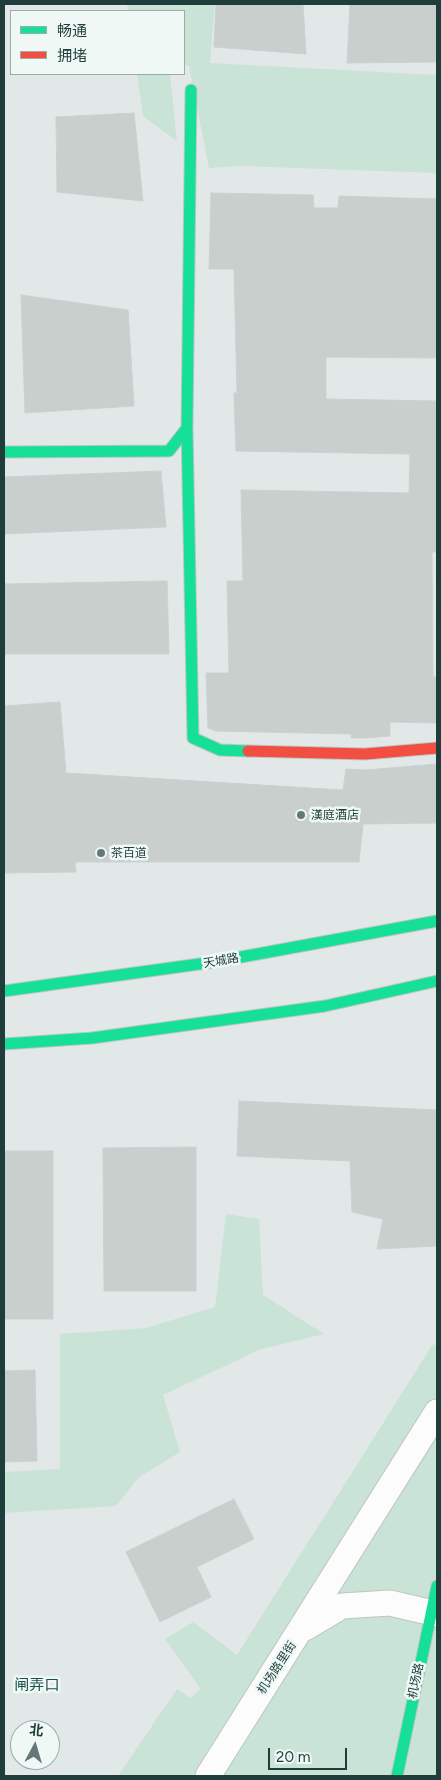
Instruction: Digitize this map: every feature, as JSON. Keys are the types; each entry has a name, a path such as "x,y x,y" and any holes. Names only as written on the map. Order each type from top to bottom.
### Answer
{"street":[{"path":"191,90 187,428 193,738 220,750 365,754 437,748"},
{"path":"4,452 169,451 187,428"},
{"name":"天城路","path":"4,991 214,962 437,921"},
{"path":"4,1044 92,1038 325,1006 437,981"},
{"path":"301,1630 437,1412"},
{"name":"机场路","path":"397,1776 434,1613 437,1586"},
{"name":"机场路里街","path":"208,1776 301,1630 342,1606 390,1603 434,1613"}],"green space":[{"path":"127,4 215,4 210,63 437,75 437,173 242,166 209,168 189,66 185,64 185,10 128,10"},
{"path":"137,75 170,75 177,141 143,116"},
{"path":"226,1214 259,1219 263,1295 324,1334 261,1349 163,1395 180,1452 139,1477 116,1506 4,1513 4,1472 60,1469 60,1334 146,1328 215,1307"},
{"path":"433,1344 437,1346 437,1776 118,1776 177,1689 190,1698 201,1689 165,1639 193,1622 237,1655"}],"building":[{"path":"216,4 303,4 306,54 214,47"},
{"path":"350,4 437,4 437,62 347,63"},
{"path":"134,113 143,201 57,192 56,117"},
{"path":"211,193 313,195 314,208 338,208 339,196 437,199 437,358 326,357 326,399 437,401 437,552 432,552 433,677 437,677 437,723 390,722 390,736 365,738 351,738 352,734 216,731 208,728 206,673 229,673 227,581 243,581 241,490 409,493 410,454 236,451 234,393 237,393 234,269 209,269"},
{"path":"21,295 128,310 134,406 25,413"},
{"path":"161,471 166,527 4,534 4,477"},
{"path":"167,581 169,654 4,654 4,584"},
{"path":"60,702 66,773 343,790 346,769 366,770 437,764 437,823 363,824 359,862 75,862 76,872 4,873 4,706"},
{"path":"239,1101 437,1110 437,1246 377,1249 383,1219 352,1212 350,1161 237,1156"},
{"path":"196,1147 196,1291 104,1291 103,1148"},
{"path":"4,1151 53,1151 53,1319 4,1319"},
{"path":"35,1370 37,1461 4,1462 4,1371"},
{"path":"234,1499 254,1539 197,1567 211,1597 160,1622 126,1552"}],"traffic: fast":[{"path":"4,452 169,451 187,428 191,90"},
{"path":"187,428 193,738 220,750 248,751"},
{"path":"4,991 214,962 437,921"},
{"path":"4,1044 92,1038 325,1006 437,981"},
{"path":"397,1776 437,1586"}],"traffic: jam":[{"path":"248,751 365,754 437,748"}],"place":[{"name":"漢庭酒店","path":"301,815"},
{"name":"茶百道","path":"101,853"}],"district":[{"name":"闸弄口","path":"37,1686"}]}
